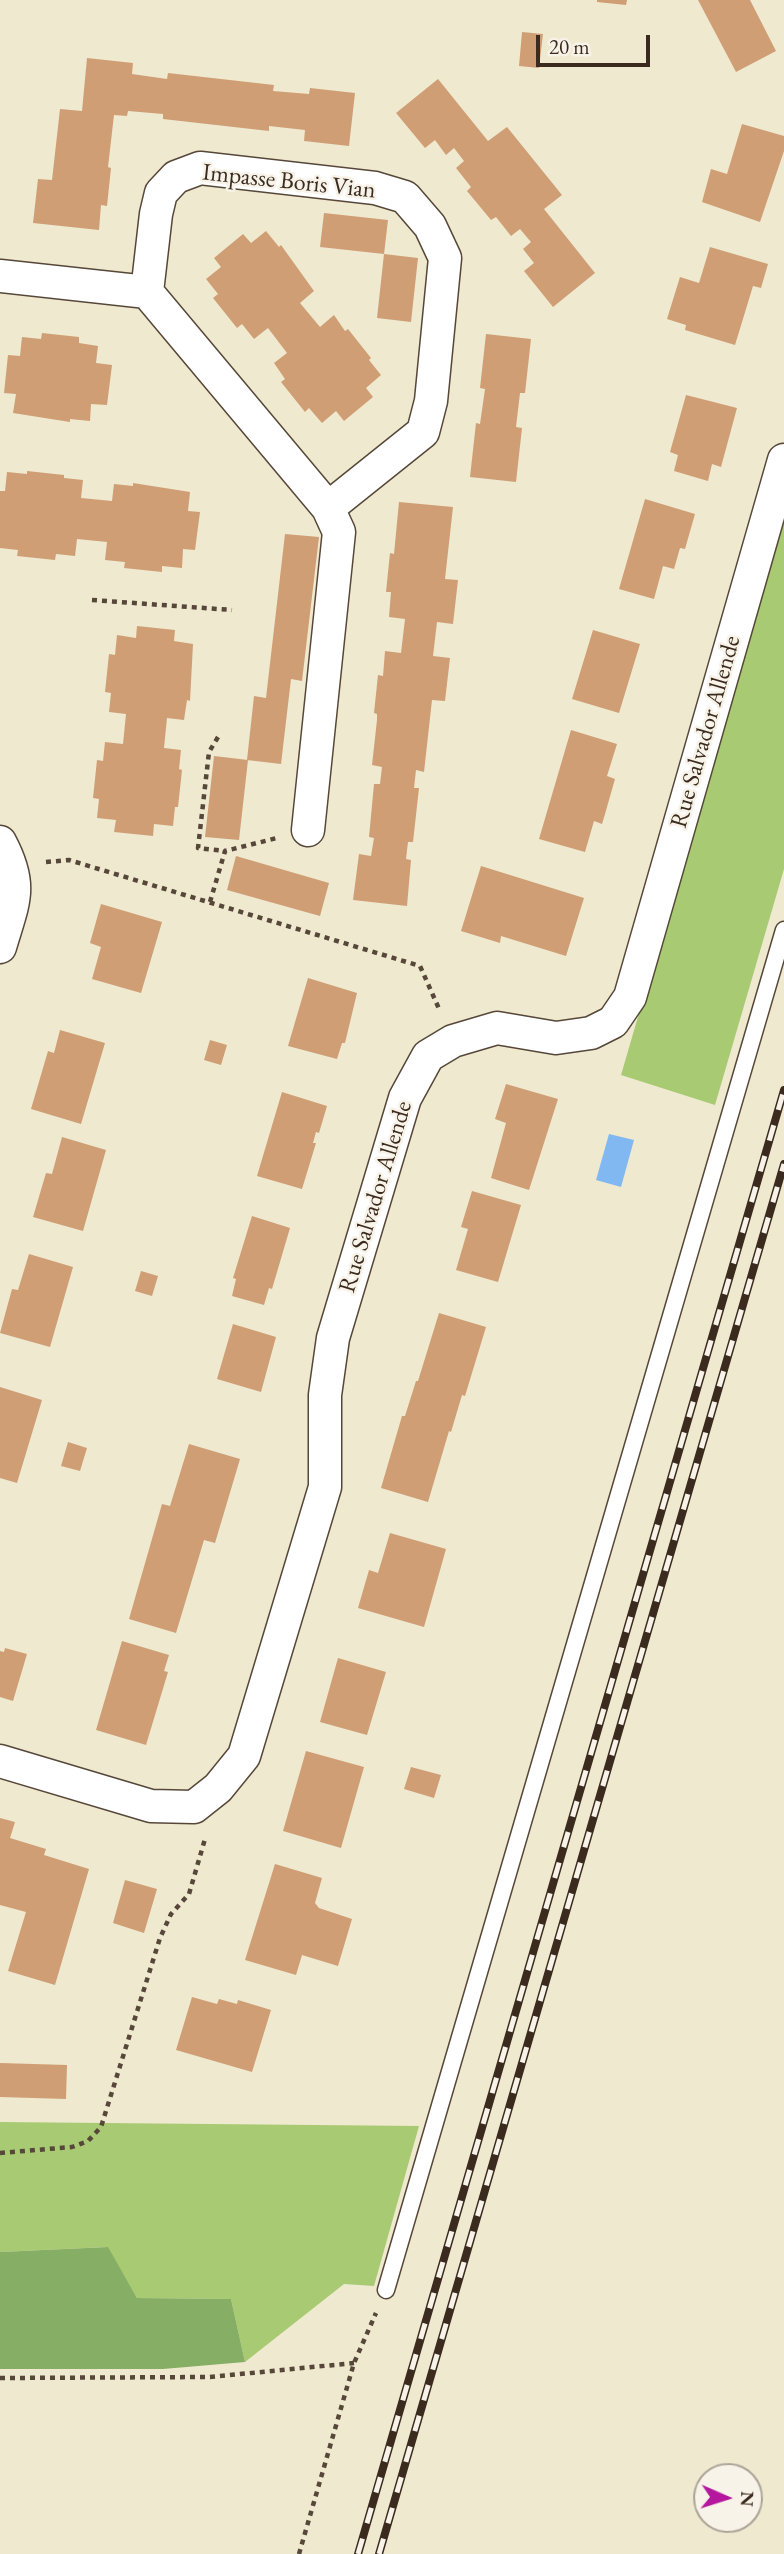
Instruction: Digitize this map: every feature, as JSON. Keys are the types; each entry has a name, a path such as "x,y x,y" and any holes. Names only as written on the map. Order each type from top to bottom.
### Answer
{"street":[{"name":"Impasse Boris Vian","path":"147,292 161,193 176,177 200,168 375,188 405,197 430,226 446,258 431,401 422,432 328,508"},
{"path":"0,275 147,292 328,508 339,532 309,830"},
{"name":"Rue Salvador Allende","path":"194,1807 218,1788 244,1756 325,1487 326,1395 333,1338 405,1098 428,1056 453,1041 497,1028 556,1038 591,1033 613,1022 630,997 784,460"},
{"path":"0,947 15,893 6,852"},
{"path":"0,1761 152,1806 194,1807"}],"lane":[{"path":"386,2290 784,930"}],"path":[{"path":"92,600 232,610"},
{"path":"218,737 209,752 198,848 225,851 309,830"},
{"path":"209,902 225,851"},
{"path":"6,852 69,860 420,966 453,1041"},
{"path":"0,2153 72,2147 88,2141 101,2127 160,1938 171,1914 189,1894 208,1831 194,1807"},
{"path":"299,2554 354,2363 386,2290"},
{"path":"0,2378 210,2376 354,2363"}],"green space":[{"path":"784,516 784,869 715,1105 621,1075"},
{"path":"0,2122 419,2126 374,2286 344,2284 245,2362 231,2299 137,2298 107,2247 0,2252"},
{"path":"108,2247 137,2298 231,2299 245,2362 163,2369 0,2369 0,2252"}],"water":[{"path":"609,1134 634,1140 621,1187 596,1180"}],"building":[{"path":"597,0 627,0 626,5"},
{"path":"698,0 750,0 776,51 736,72"},
{"path":"522,32 543,34 539,68 519,66"},
{"path":"87,58 133,63 132,74 167,79 168,73 274,85 273,91 309,94 310,88 355,93 349,146 304,141 305,130 269,126 269,131 163,119 163,114 128,111 127,116 114,115 107,206 101,205 99,230 33,223 38,179 52,180 60,109 82,111"},
{"path":"438,79 488,141 507,127 562,195 544,209 595,273 553,307 524,271 534,263 523,249 531,242 520,229 511,236 496,217 491,220 467,191 471,187 456,168 464,161 454,148 446,155 435,140 425,148 396,113"},
{"path":"742,124 784,136 784,151 760,222 702,202 711,169 727,174"},
{"path":"324,213 388,220 384,254 320,247"},
{"path":"266,231 279,247 281,245 314,291 300,303 320,327 334,315 371,358 369,360 381,375 366,388 373,397 344,421 336,411 322,423 309,408 305,412 281,382 285,379 274,363 287,353 268,328 254,339 242,324 237,328 213,298 218,294 206,279 221,267 214,258 243,234 251,243"},
{"path":"710,247 768,264 761,288 753,286 735,345 685,330 686,325 667,319 680,277 699,283"},
{"path":"384,254 418,258 411,322 377,318"},
{"path":"42,333 79,337 79,343 98,346 96,363 112,365 107,405 91,404 90,421 70,419 70,422 13,413 16,394 4,393 8,355 20,356 22,337 41,339"},
{"path":"486,334 531,339 525,393 520,393 516,427 522,428 516,482 470,477 476,423 480,424 485,389 480,388"},
{"path":"686,395 737,408 721,467 712,464 708,481 674,471 678,455 670,452"},
{"path":"27,471 83,480 81,498 112,501 114,484 133,486 133,483 190,492 188,511 200,512 195,550 183,549 182,568 162,566 162,572 124,568 125,562 105,560 107,542 77,539 75,556 56,554 55,560 17,556 18,550 0,548 0,491 5,491 7,472 27,474"},
{"path":"645,499 695,514 685,549 680,548 674,569 663,566 654,599 619,589"},
{"path":"399,502 453,507 445,579 458,580 453,624 437,622 433,656 450,658 445,701 432,700 424,772 416,770 414,788 419,788 413,842 408,842 406,859 411,860 407,906 353,900 359,854 371,856 374,838 369,837 374,784 380,784 382,767 372,765 378,675 383,676 385,651 401,653 405,619 389,617 391,592 386,592 390,553 394,554"},
{"path":"285,534 319,537 302,681 291,679 281,764 247,760 254,696 266,698"},
{"path":"137,626 175,630 174,641 193,644 190,701 187,700 184,720 167,718 164,748 181,750 178,807 175,807 173,826 154,824 153,836 114,832 116,820 97,818 99,799 93,798 97,760 103,761 105,742 123,744 126,714 109,712 111,693 105,692 109,654 115,655 117,635 136,638"},
{"path":"593,630 640,644 619,713 572,699"},
{"path":"571,730 617,744 607,776 615,779 605,814 602,824 594,821 585,852 539,839"},
{"path":"214,756 248,760 239,840 205,837"},
{"path":"236,856 329,883 320,916 227,890"},
{"path":"481,866 584,898 566,956 501,936 500,943 461,931"},
{"path":"101,904 162,922 141,993 92,979 101,947 90,943"},
{"path":"308,978 357,993 345,1043 342,1043 337,1059 288,1046"},
{"path":"60,1030 105,1043 81,1124 31,1109 48,1051 54,1053"},
{"path":"210,1040 227,1045 221,1065 204,1060"},
{"path":"506,1084 558,1099 529,1190 491,1178 506,1123 495,1119"},
{"path":"282,1092 327,1106 319,1133 316,1132 313,1143 316,1143 302,1189 257,1176"},
{"path":"62,1137 106,1150 83,1231 33,1217 46,1173 52,1174"},
{"path":"472,1191 521,1205 498,1282 456,1270 468,1229 461,1227"},
{"path":"252,1216 290,1228 272,1289 269,1288 264,1305 232,1296 236,1279 233,1278"},
{"path":"29,1254 73,1267 50,1347 0,1333 12,1289 18,1290"},
{"path":"141,1271 158,1276 152,1296 135,1291"},
{"path":"439,1313 486,1327 465,1396 462,1395 451,1432 449,1431 428,1502 381,1488 402,1416 405,1416 418,1381"},
{"path":"233,1324 276,1337 261,1392 217,1379"},
{"path":"0,1387 42,1400 17,1483 0,1478"},
{"path":"68,1442 87,1448 80,1471 61,1466"},
{"path":"189,1444 240,1459 215,1543 204,1540 176,1633 129,1619 162,1504 170,1506"},
{"path":"390,1533 446,1549 424,1627 358,1608 369,1570 378,1573"},
{"path":"122,1641 169,1655 164,1671 168,1672 146,1745 96,1730"},
{"path":"5,1648 27,1654 13,1701 0,1697 0,1651 4,1652"},
{"path":"338,1658 386,1672 367,1735 320,1722"},
{"path":"306,1751 364,1767 341,1848 283,1831"},
{"path":"411,1767 441,1775 434,1798 404,1789"},
{"path":"0,1818 15,1822 10,1838 46,1849 44,1855 89,1869 55,1985 8,1971 26,1912 0,1905"},
{"path":"275,1864 322,1878 315,1903 319,1908 352,1919 338,1966 302,1955 296,1975 245,1960"},
{"path":"125,1880 157,1889 144,1933 113,1923"},
{"path":"192,1997 217,2004 219,1999 237,2004 238,2000 271,2010 252,2072 176,2050"},
{"path":"0,2063 67,2065 66,2099 0,2097"}],"railway":[{"path":"358,2554 784,1090"},
{"path":"379,2554 784,1164"}]}
